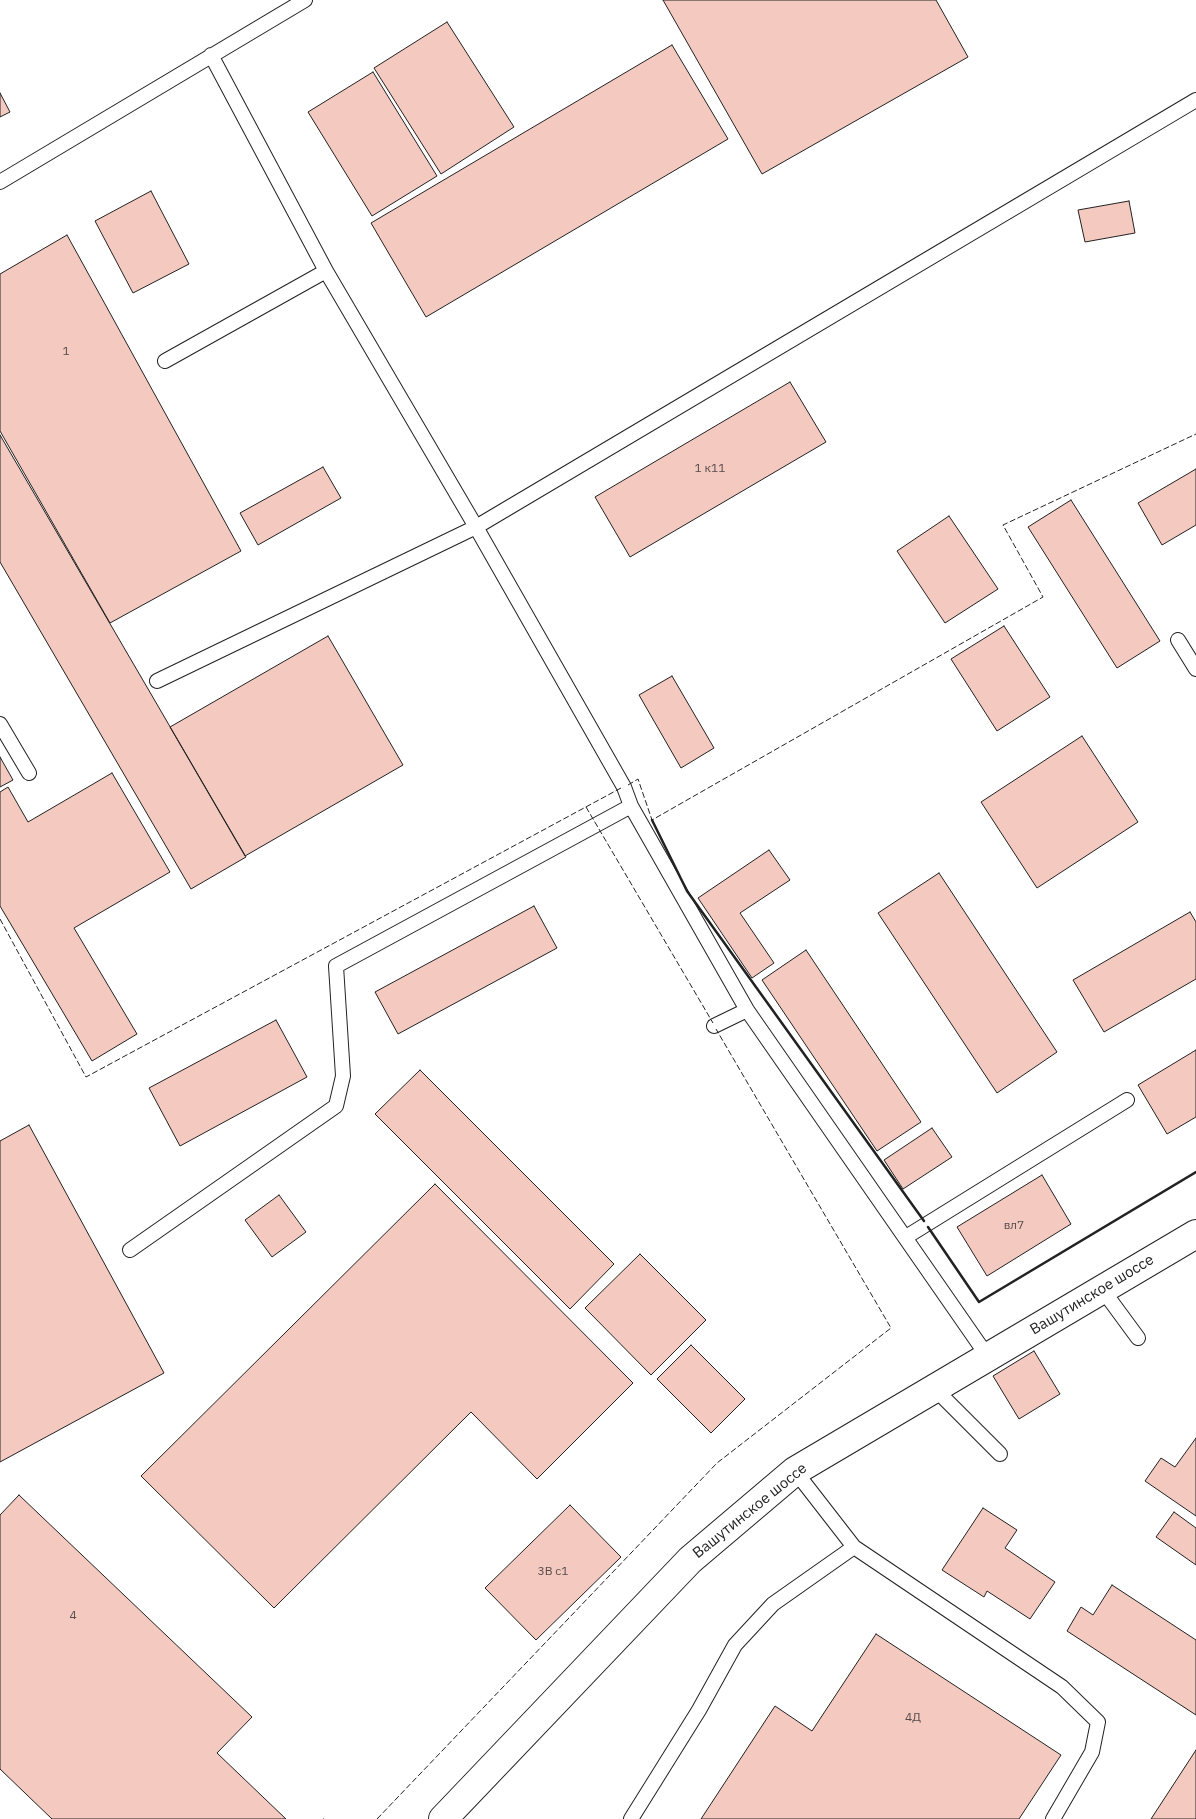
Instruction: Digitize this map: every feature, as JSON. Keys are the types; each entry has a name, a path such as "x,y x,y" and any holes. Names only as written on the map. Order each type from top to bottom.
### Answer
{"street":[{"name":"Вашутинское шоссе","path":"443,1819 690,1560 796,1471 860,1431 936,1390 988,1357 1196,1234"}],"lane":[{"path":"0,182 305,0"},
{"path":"211,55 326,271 476,527 624,787 630,806 748,1010 988,1357"},
{"path":"157,681 476,527 1196,100"},
{"path":"165,361 326,271"},
{"path":"1178,640 1196,669"},
{"path":"0,724 28,773"},
{"path":"130,1250 336,1106 343,1076 336,966 630,806"},
{"path":"714,1026 748,1010"},
{"path":"906,1237 1127,1100"},
{"path":"1102,1289 1138,1338"},
{"path":"936,1390 1000,1454"},
{"path":"796,1471 854,1547 1062,1687 1098,1722 1092,1752 1052,1819"},
{"path":"631,1819 699,1710 734,1645 772,1604 854,1547"}],"building":[{"path":"663,0 936,0 968,57 762,174"},
{"path":"447,22 514,127 441,174 374,68"},
{"path":"672,45 728,139 426,317 371,223"},
{"path":"373,72 437,176 372,216 308,112"},
{"path":"0,93 10,112 0,117"},
{"path":"151,191 189,264 133,293 95,221"},
{"path":"1129,201 1135,233 1085,242 1078,210"},
{"path":"67,235 241,551 110,623 0,431 0,274"},
{"path":"790,382 826,442 630,557 595,497"},
{"path":"0,435 246,857 191,889 0,562"},
{"path":"323,467 341,498 258,545 240,513"},
{"path":"1196,469 1196,525 1162,545 1138,503"},
{"path":"1071,500 1160,641 1117,668 1028,527"},
{"path":"949,516 998,589 945,623 897,551"},
{"path":"1004,626 1050,697 997,731 951,659"},
{"path":"328,636 403,765 245,856 170,727"},
{"path":"672,676 714,748 681,768 639,695"},
{"path":"1082,736 1138,822 1037,888 981,802"},
{"path":"0,757 13,780 0,787"},
{"path":"112,773 170,872 74,928 137,1034 92,1061 0,906 0,792 8,787 28,822"},
{"path":"769,850 790,880 740,913 774,963 752,978 698,898"},
{"path":"939,873 1057,1052 997,1093 878,913"},
{"path":"534,906 557,948 398,1034 375,992"},
{"path":"1190,912 1196,922 1196,979 1104,1032 1073,980"},
{"path":"806,950 921,1122 877,1151 762,980"},
{"path":"276,1020 307,1077 180,1146 149,1088"},
{"path":"1196,1050 1196,1117 1167,1134 1138,1085"},
{"path":"420,1070 614,1264 570,1309 375,1114"},
{"path":"29,1125 164,1373 0,1462 0,1141"},
{"path":"932,1128 952,1157 903,1189 884,1160"},
{"path":"1042,1175 1071,1224 987,1276 957,1227"},
{"path":"435,1184 633,1383 537,1479 471,1412 274,1608 141,1476"},
{"path":"279,1195 306,1232 272,1257 245,1220"},
{"path":"640,1254 706,1320 651,1375 585,1308"},
{"path":"691,1345 745,1399 711,1433 657,1379"},
{"path":"1034,1351 1060,1394 1019,1419 993,1376"},
{"path":"1196,1438 1196,1516 1145,1481 1161,1458 1175,1467"},
{"path":"19,1495 252,1717 217,1753 286,1819 52,1819 0,1769 0,1515"},
{"path":"570,1505 621,1557 536,1640 485,1588"},
{"path":"983,1508 1017,1530 1005,1548 1055,1582 1030,1619 987,1591 984,1597 942,1570"},
{"path":"1174,1512 1196,1528 1196,1565 1156,1537"},
{"path":"1112,1585 1196,1640 1196,1715 1067,1631 1081,1607 1093,1615"},
{"path":"876,1634 1061,1755 1019,1819 701,1819 775,1706 812,1731"},
{"path":"1196,1750 1196,1819 1151,1819"}],"fence":[{"path":"628,785 638,779 652,820 1043,597 1003,525 1196,434"},
{"path":"0,919 86,1077 621,788"},
{"path":"586,807 713,1023"},
{"path":"377,1819 717,1463 891,1328 716,1029"}],"wall":[{"path":"652,820 687,891 924,1221"},
{"path":"928,1227 979,1302 1196,1172"}]}
